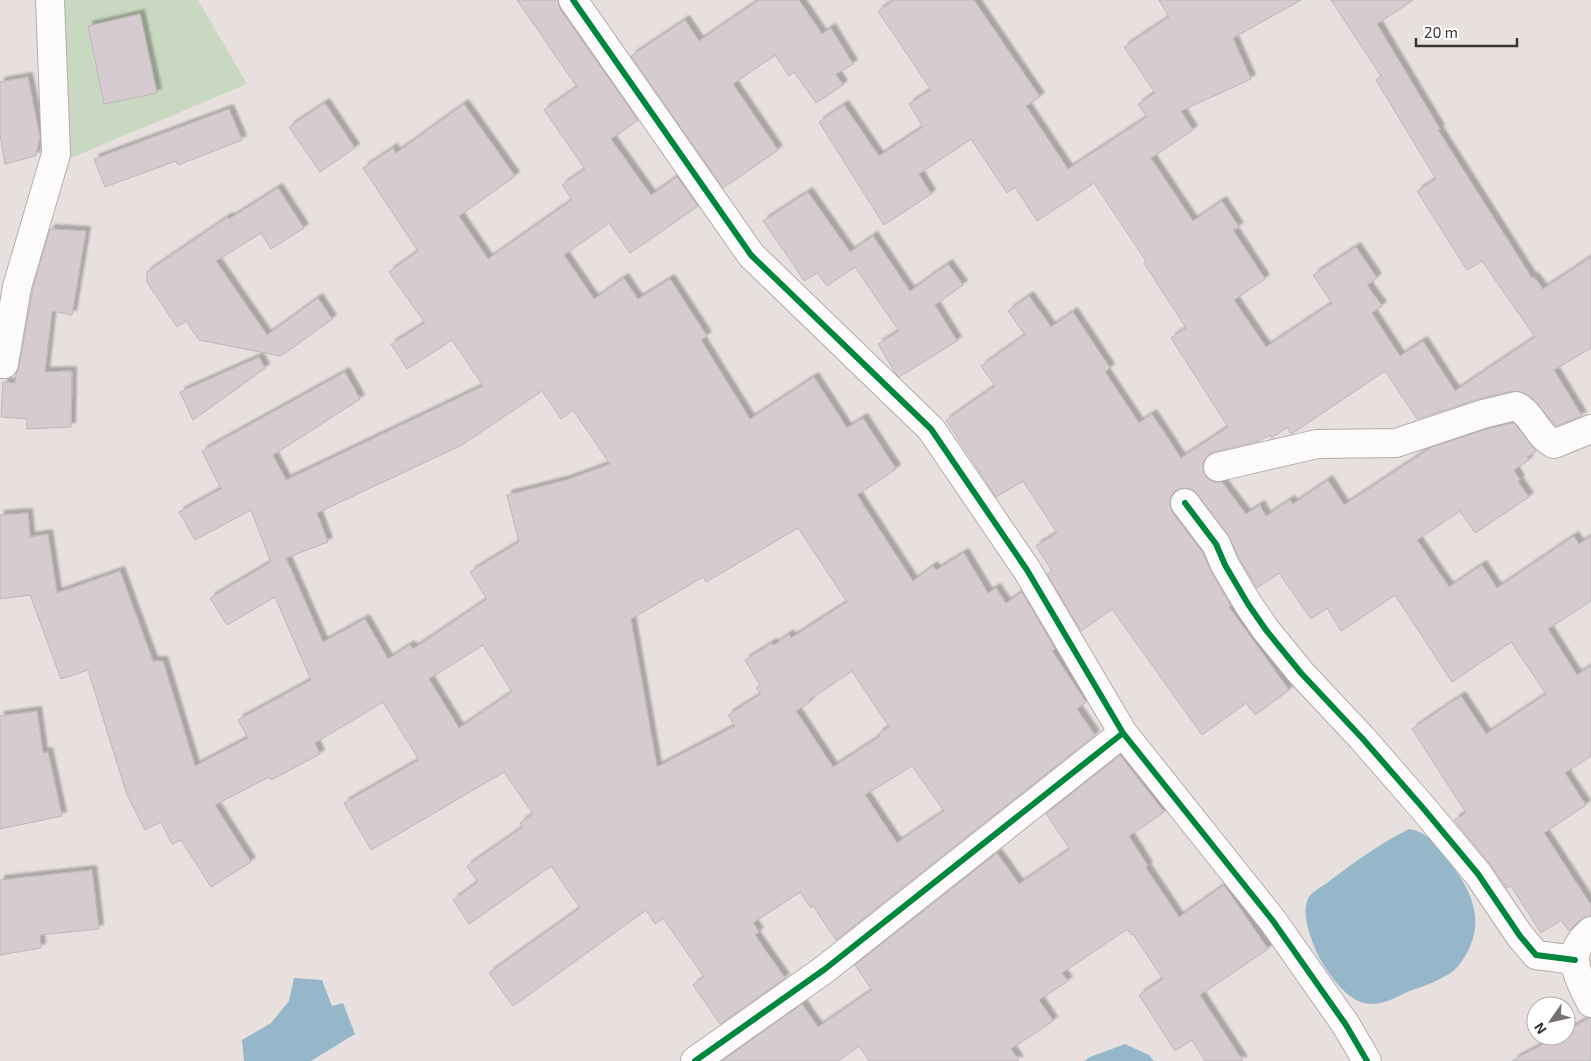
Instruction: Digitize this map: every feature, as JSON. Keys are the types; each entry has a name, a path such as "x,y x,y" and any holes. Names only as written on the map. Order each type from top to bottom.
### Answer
{"street":[{"path":"4,364 17,288 56,154 50,0"},
{"path":"573,0 751,256 931,429 1027,570 1123,733 1273,921 1346,1025 1367,1061"},
{"path":"1218,467 1317,444 1396,443 1483,414 1516,406 1521,408 1537,427 1544,440 1554,444 1591,429"},
{"path":"1185,503 1216,544 1224,565 1266,630 1301,673 1362,738 1478,874 1520,936 1536,955 1575,960"},
{"path":"695,1061 825,968 1123,733"},
{"path":"1591,931 1578,944 1575,960 1582,985 1591,1003"}],"green space":[{"path":"59,0 198,0 247,84 66,160"}],"water":[{"path":"1409,829 1422,833 1432,840 1463,882 1473,904 1475,915 1473,939 1462,961 1449,974 1391,1000 1367,1004 1349,995 1323,965 1308,928 1306,903 1310,895 1366,854"},
{"path":"294,978 322,980 332,1006 343,1003 355,1034 311,1061 244,1061 242,1040 271,1023 289,1001"},
{"path":"1125,1044 1149,1055 1154,1061 1084,1061 1090,1057"}],"building":[{"path":"517,0 558,0 560,9 638,120 611,139 651,195 677,177 698,206 630,253 609,223 564,255 594,299 624,278 638,299 670,279 707,336 701,340 750,419 814,377 847,428 863,418 896,469 857,495 913,581 933,566 936,570 964,553 988,593 996,588 1006,603 1022,592 1055,649 1052,651 1086,702 1077,709 1095,735 836,940 813,906 811,908 800,892 753,923 759,932 755,935 785,978 720,1024 693,985 704,977 663,918 655,924 646,910 513,1006 489,973 580,908 551,866 469,924 453,900 478,882 467,866 523,827 520,823 533,814 504,772 371,850 344,803 419,760 383,702 315,743 320,754 271,780 269,777 215,805 251,862 211,887 181,840 172,844 161,822 145,830 127,795 88,670 61,679 30,595 0,599 0,515 28,513 30,537 48,534 57,593 120,571 153,661 163,661 195,766 248,738 238,720 311,680 275,597 227,625 210,598 271,562 251,510 195,540 179,512 221,489 202,451 345,372 360,399 273,455 286,480 483,386 452,340 407,369 391,344 425,323 389,272 418,251 363,168 393,148 396,153 464,104 515,176 459,216 488,259 572,200 562,185 585,169 544,110 577,87","holes":["542,391 561,419 573,410 610,464 566,480 507,495 519,542 470,572 487,599 413,649 410,645 388,659 365,619 323,642 286,558 328,542 317,513 460,446","798,528 847,602 791,638 789,634 774,645 772,643 745,660 760,685 756,688 761,694 728,715 735,726 657,767 631,619 703,577 706,582","483,645 512,692 459,728 429,679","852,671 889,727 878,734 879,737 833,767 796,711 810,702 809,700","912,766 944,811 897,843 865,795"]},
{"path":"759,0 799,0 822,34 831,28 853,64 836,74 843,85 816,103 794,72 789,76 775,55 733,84 778,150 723,188 631,56 685,20 699,41"},
{"path":"894,0 974,0 1040,97 1026,106 1068,169 1147,117 1138,104 1155,93 1124,47 1169,17 1159,0 1301,0 1233,38 1251,79 1181,111 1193,130 1151,158 1193,221 1222,201 1239,227 1233,230 1265,279 1234,300 1266,347 1332,303 1313,275 1356,247 1377,278 1367,285 1382,306 1372,313 1400,356 1423,341 1455,391 1535,337 1482,261 1467,270 1417,191 1436,179 1376,80 1381,76 1331,0 1413,0 1377,24 1440,129 1438,130 1532,278 1534,277 1543,289 1591,257 1591,348 1554,370 1582,416 1556,426 1532,398 1524,393 1513,391 1478,399 1417,419 1385,371 1291,434 1287,427 1272,438 1270,435 1259,441 1208,455 1203,462 1203,470 1207,478 1214,482 1222,482 1246,514 1260,505 1266,516 1290,500 1293,504 1328,480 1344,505 1432,447 1487,429 1515,424 1536,451 1527,457 1529,460 1514,470 1520,480 1518,481 1529,497 1475,533 1460,511 1417,540 1449,587 1482,565 1497,588 1574,536 1579,544 1591,536 1591,601 1548,629 1577,675 1591,666 1591,756 1565,773 1586,805 1544,833 1591,905 1591,916 1580,920 1569,931 1561,920 1541,933 1511,886 1507,888 1454,820 1466,813 1412,729 1461,696 1486,734 1546,694 1511,642 1452,682 1395,595 1341,631 1327,608 1311,619 1279,573 1257,588 1228,535 1197,494 1192,489 1184,488 1176,490 1171,496 1172,512 1202,552 1231,606 1229,607 1289,690 1255,715 1246,703 1202,735 1112,609 1081,631 1047,574 1052,571 1036,546 1057,533 1023,481 996,497 946,420 995,386 981,366 1025,335 1008,311 1029,296 1051,327 1073,312 1110,368 1105,372 1139,423 1152,414 1181,458 1228,427 1171,338 1186,328 1144,263 1146,261 1094,183 1037,221 1015,187 1007,193 971,139 919,174 931,194 884,225 819,122 844,105 879,156 923,127 909,104 931,90 878,11"},
{"path":"140,14 157,93 104,104 88,26"},
{"path":"28,77 40,138 35,156 5,164 0,134 0,82"},
{"path":"325,103 355,148 320,172 289,127"},
{"path":"229,109 242,140 178,165 176,161 105,187 94,159"},
{"path":"278,188 304,228 271,249 261,233 216,261 267,335 318,298 332,319 281,356 199,340 186,321 177,327 147,282 147,272 228,217 229,219"},
{"path":"808,192 850,252 873,236 910,291 948,264 963,285 935,305 957,341 899,377 896,374 878,344 899,331 855,267 827,286 817,273 804,281 763,221"},
{"path":"50,229 86,231 72,315 52,311 45,372 72,371 71,427 27,429 27,419 1,417 3,382 15,383 33,288"},
{"path":"259,357 265,368 193,420 180,392"},
{"path":"37,711 43,753 48,752 62,816 0,829 0,716"},
{"path":"1120,755 1164,812 1129,836 1148,866 1146,868 1179,917 1224,885 1268,949 1200,995 1243,1061 1205,1061 1192,1040 1175,1051 1139,995 1163,979 1133,934 1131,935 1127,929 1062,973 1068,981 1039,1000 1053,1021 1011,1049 1019,1061 869,1061 859,1046 838,1061 722,1061 802,1004 818,1027 872,990 855,965 997,853 1019,884 1070,849 1046,814"},
{"path":"92,870 99,929 40,935 41,948 0,955 0,880"},
{"path":"1591,1018 1591,1061 1512,1061 1540,1046 1576,1046 1576,1025"}],"cycle path":[{"path":"573,0 751,255 931,429 1027,570 1123,733 1273,921 1346,1025 1367,1061"},
{"path":"1185,503 1216,544 1225,565 1266,630 1301,673 1362,738 1478,874 1520,936 1536,955 1575,960"},
{"path":"695,1061 825,969 1123,733"}]}
